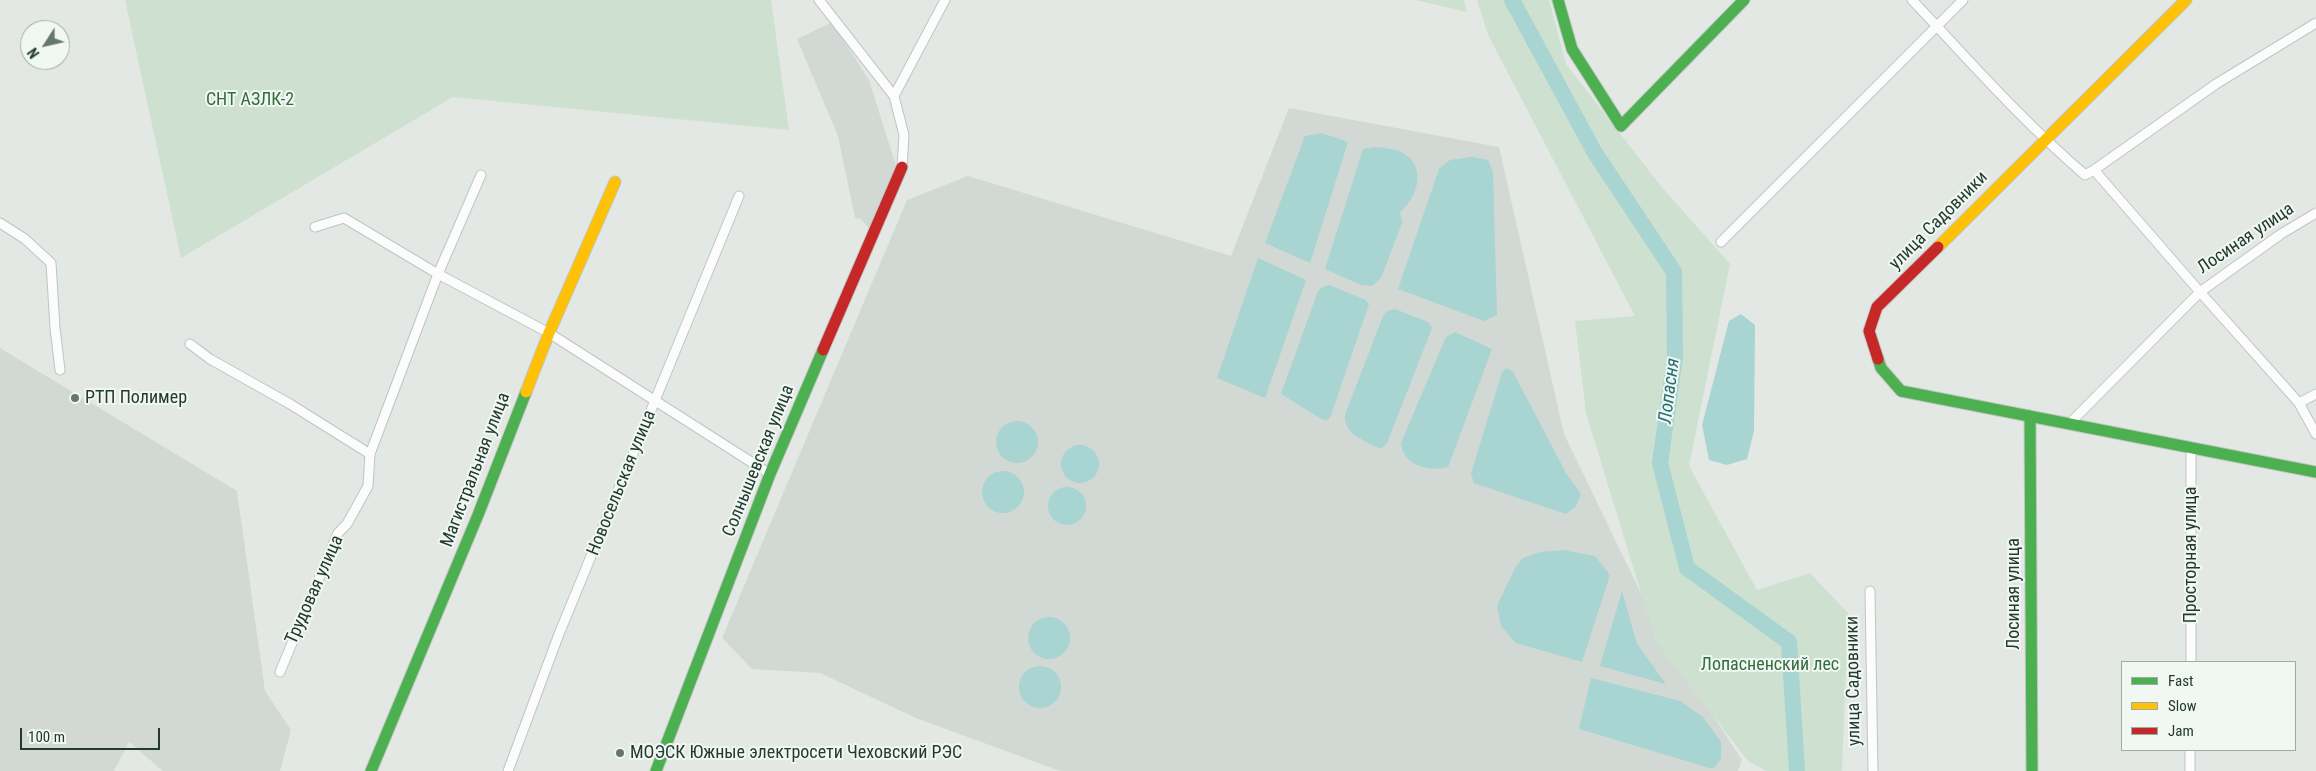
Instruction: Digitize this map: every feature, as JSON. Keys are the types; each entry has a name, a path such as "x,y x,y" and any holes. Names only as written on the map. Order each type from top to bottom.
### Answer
{"street":[{"path":"819,0 894,96 904,135 902,167"},
{"path":"894,96 944,0"},
{"path":"1558,0 1572,49 1621,126 1744,0"},
{"path":"1912,0 1990,85 2045,141 2085,175 2216,84 2316,23"},
{"path":"1720,242 1964,0"},
{"name":"улица Садовники","path":"2186,0 1877,307 1869,331 1882,368 1901,391 2316,472"},
{"name":"Солнышевская улица","path":"656,771 770,474 902,167"},
{"path":"2094,170 2299,403 2316,434"},
{"name":"Трудовая улица","path":"280,672 338,534 347,524 368,486 370,454 438,274 481,174"},
{"name":"Магистральная улица","path":"371,771 478,516 549,333 615,182"},
{"name":"Новосельская улица","path":"508,771 559,634 739,196"},
{"name":"Лосиная улица","path":"2070,423 2200,292 2281,234 2316,213"},
{"path":"315,227 344,218 438,274 549,333 770,474"},
{"path":"0,223 25,239 51,262 60,370"},
{"path":"190,344 210,359 370,454"},
{"path":"2299,403 2316,394"},
{"name":"Лосиная улица","path":"2030,416 2032,771"},
{"name":"Просторная улица","path":"2191,447 2191,661"},
{"name":"улица Садовники","path":"1870,591 1874,771"},
{"path":"2190,751 2190,771"}],"shaded area":[{"path":"832,22 869,80 897,169 871,231 861,219 855,218 838,136 797,39"},
{"path":"1289,108 1499,147 1564,434 1663,639 1742,760 1738,771 1060,771 916,718 820,673 752,669 722,638 907,200 968,176 1231,256"},
{"path":"0,348 237,491 265,691 291,730 280,771 163,771 129,742 114,771 0,771"}],"green space":[{"name":"СНТ АЗЛК-2","path":"125,0 771,0 789,130 453,97 181,258"},
{"path":"1415,0 1464,0 1467,12"},
{"name":"Лопасненский лес","path":"1477,0 1549,0 1566,64 1660,185 1730,264 1689,466 1757,590 1810,573 1848,613 1842,771 1766,771 1748,761 1656,642 1586,413 1575,321 1635,316 1488,35"}],"water":[{"path":"1322,133 1348,142 1310,263 1265,243 1305,136"},
{"path":"1376,147 1396,150 1406,155 1416,168 1418,176 1411,200 1400,212 1402,223 1381,278 1372,286 1361,285 1325,269 1363,149"},
{"path":"1472,157 1488,160 1493,172 1497,315 1484,321 1398,289 1439,169 1450,160"},
{"path":"1258,258 1306,280 1265,398 1217,378"},
{"path":"1329,285 1366,300 1369,304 1331,415 1328,420 1323,420 1281,394 1318,291"},
{"path":"1395,309 1428,322 1432,328 1387,443 1382,448 1378,448 1360,439 1347,427 1345,415 1383,316 1387,311"},
{"path":"1741,314 1755,325 1754,431 1747,459 1727,465 1709,460 1702,425 1729,321"},
{"path":"1455,332 1492,349 1448,467 1425,468 1418,466 1407,457 1401,443 1446,337"},
{"path":"1507,368 1513,372 1566,473 1581,494 1576,506 1566,514 1474,483 1471,474 1502,372"},
{"path":"1021,421 1029,424 1035,430 1038,442 1035,454 1029,460 1013,463 1005,460 999,454 996,438 999,430 1005,424"},
{"path":"1080,445 1093,451 1099,464 1093,477 1080,483 1067,477 1061,464 1067,451"},
{"path":"1007,471 1015,474 1021,480 1024,492 1021,504 1015,510 999,513 991,510 985,504 982,488 985,480 991,474"},
{"path":"1067,487 1080,493 1086,506 1080,519 1067,525 1054,519 1048,506 1054,493"},
{"path":"1563,550 1595,556 1610,575 1582,662 1516,643 1501,626 1497,606 1515,568 1523,558 1540,552"},
{"path":"1622,591 1637,644 1666,684 1600,666"},
{"path":"1053,617 1061,620 1067,626 1070,638 1067,650 1061,656 1045,659 1037,656 1031,650 1028,634 1031,626 1037,620"},
{"path":"1044,666 1052,669 1058,675 1061,687 1058,699 1052,705 1036,708 1028,705 1022,699 1019,683 1022,675 1028,669"},
{"path":"1591,678 1680,701 1703,717 1721,742 1721,759 1713,769 1579,729"}],"waterway":[{"name":"Лопасня","path":"1512,0 1595,153 1674,272 1675,357 1660,463 1687,568 1789,642 1797,771"}],"traffic: fast":[{"path":"1558,0 1572,49 1621,126 1744,0"},
{"path":"656,771 770,474 823,350"},
{"path":"1878,359 1881,368 1901,391 2316,472"},
{"path":"371,771 478,515 526,392"},
{"path":"2030,416 2032,771"}],"traffic: slow":[{"path":"1938,247 2186,0"},
{"path":"526,392 549,333 615,182"}],"traffic: jam":[{"path":"823,350 902,167"},
{"path":"1878,359 1869,331 1877,307 1938,247"}],"place":[{"name":"РТП Полимер","path":"75,398"},
{"name":"МОЭСК Южные электросети Чеховский РЭС","path":"620,753"}]}
